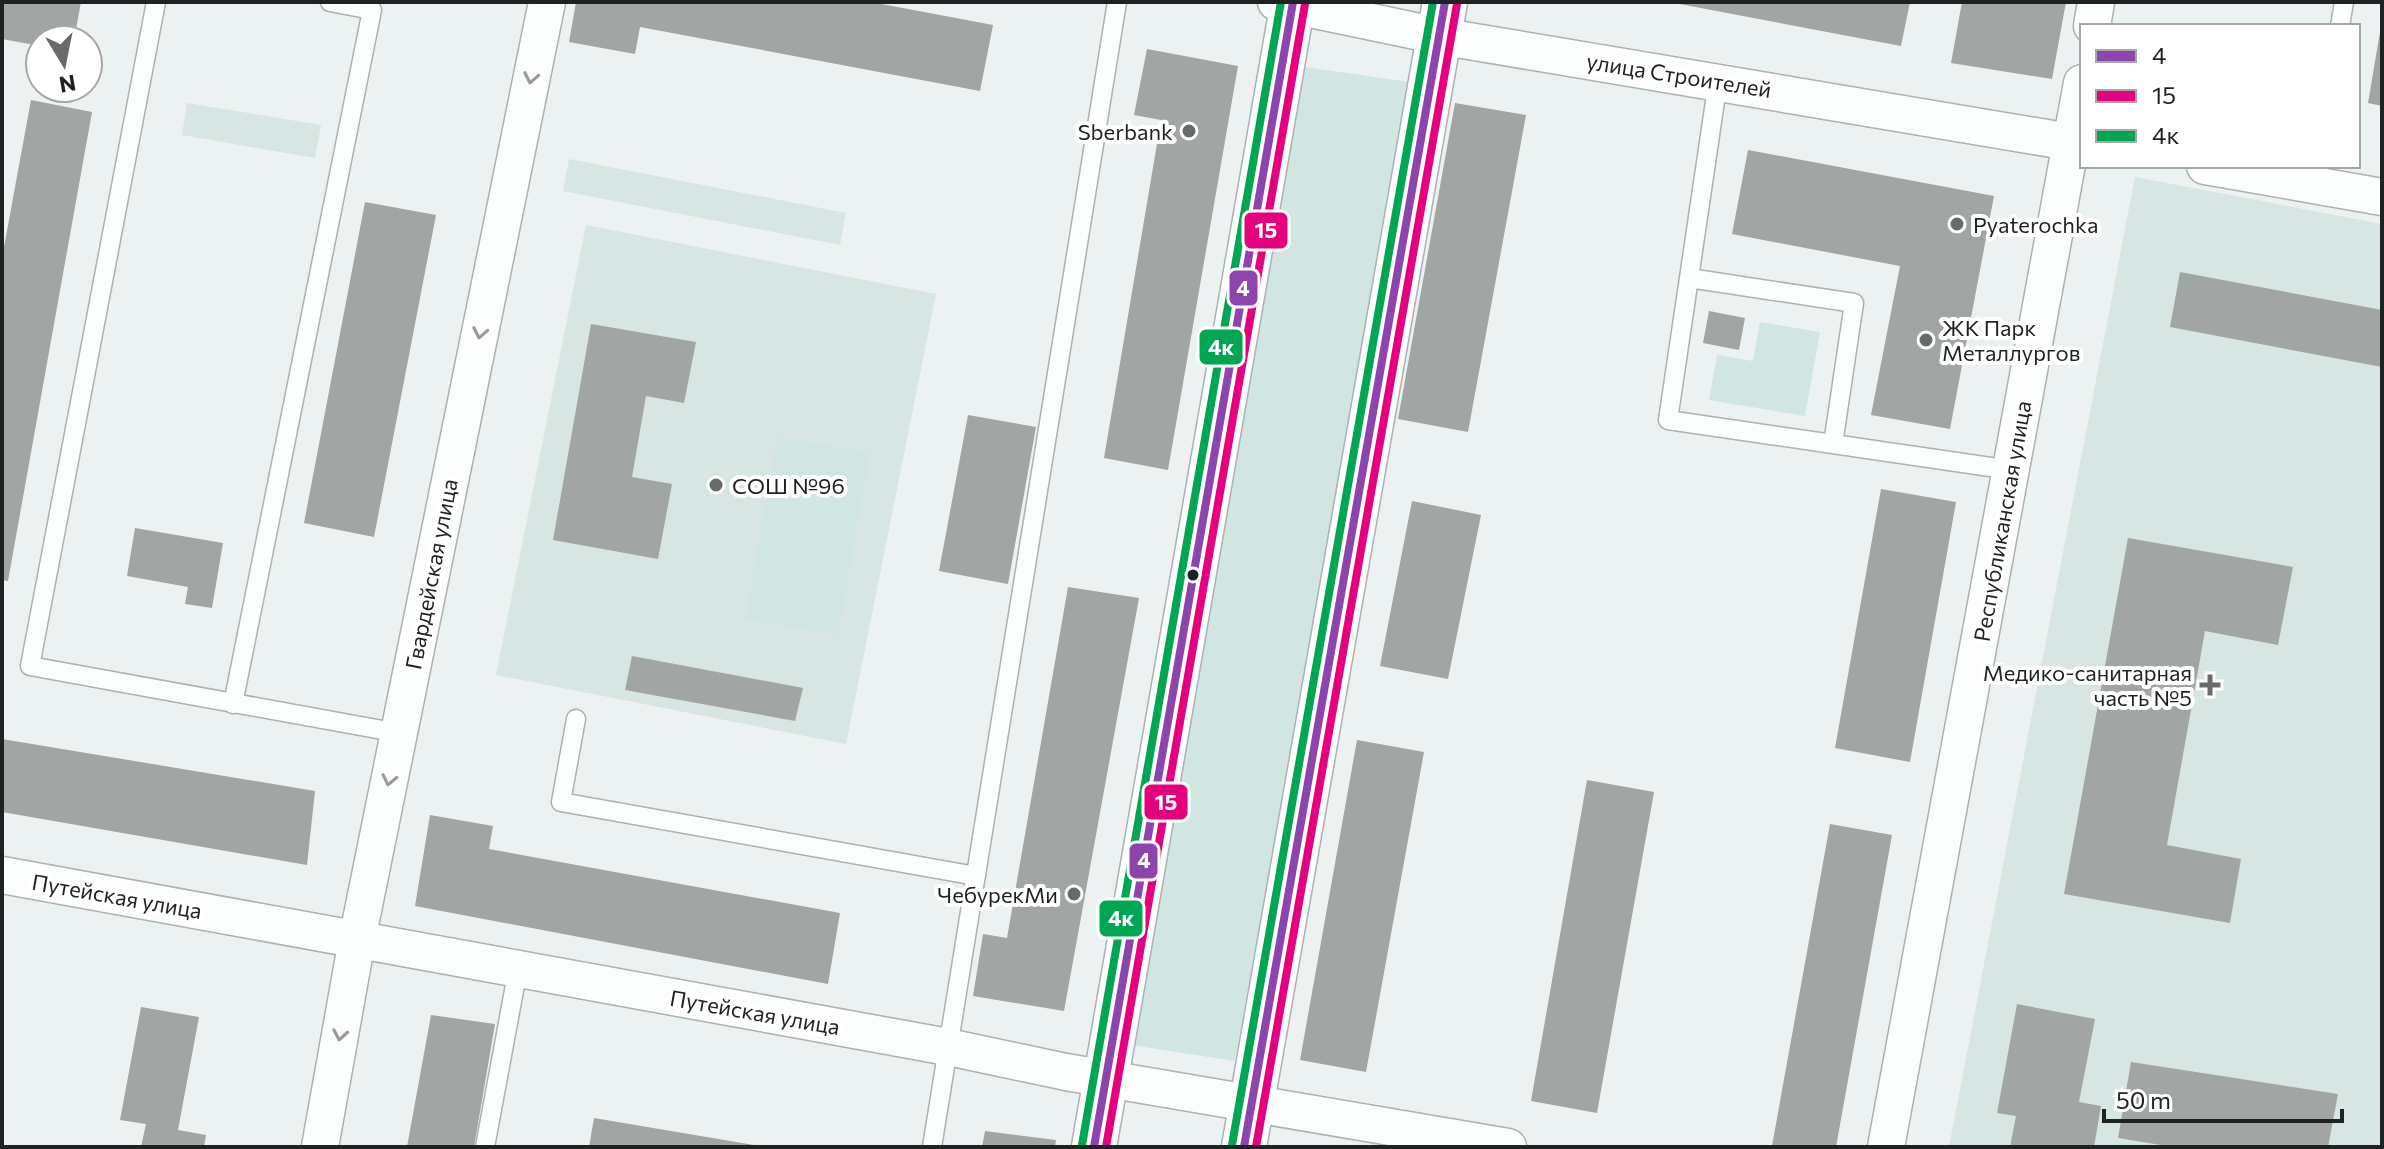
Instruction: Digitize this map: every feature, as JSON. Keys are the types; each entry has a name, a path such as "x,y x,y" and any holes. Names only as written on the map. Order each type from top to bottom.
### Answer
{"street":[{"name":"Гвардейская улица","path":"320,1147 357,940 547,2"},
{"path":"2092,24 2096,2"},
{"path":"1094,1147 1287,3"},
{"name":"улица Строителей","path":"1287,3 1442,19 1718,81 2077,143"},
{"path":"1244,1147 1442,19"},
{"name":"Республиканская улица","path":"1886,1147 2011,470 2077,143 2080,107"},
{"path":"2229,168 2314,175 2382,197"},
{"name":"Путейская улица","path":"2,875 1252,1104 1389,1136 1508,1147"}],"lane":[{"path":"156,2 30,666 399,733"},
{"path":"233,704 372,10 330,2"},
{"path":"932,1147 1117,2"},
{"path":"2340,24 2344,2"},
{"path":"1718,81 1668,420 2011,470"},
{"path":"1689,278 1854,303 1833,444"},
{"path":"576,719 561,802 976,876"},
{"path":"485,1147 518,969"}],"shaded area":[{"path":"1299,66 1409,82 1235,1061 1124,1044"},
{"path":"187,103 321,125 315,158 182,135"},
{"path":"569,159 846,213 840,245 563,191"},
{"name":"Медико-санитарная часть №5","path":"2135,177 2382,224 2382,1147 1949,1147"},
{"name":"СОШ №96","path":"586,225 936,294 846,744 496,675"},
{"path":"1760,322 1820,332 1805,416 1709,400 1717,355 1753,361"},
{"path":"777,437 870,453 838,635 745,619"}],"building":[{"path":"4,2 81,2 77,24 24,24 24,43 2,39"},
{"path":"576,2 871,2 993,25 980,91 640,27 635,54 569,42"},
{"path":"1669,2 1910,2 1901,46"},
{"path":"1962,2 2066,2 2052,79 1951,63"},
{"path":"2382,32 2382,106 2368,103"},
{"path":"1147,49 1238,66 1168,470 1104,458 1161,120 1134,115"},
{"path":"1455,103 1526,115 1468,432 1398,419"},
{"path":"30,104 51,104 92,112 8,581 2,580 2,258"},
{"name":"ЖК Парк Металлургов","path":"1748,150 1994,196 1950,429 1871,415 1900,266 1732,234"},
{"path":"365,202 436,215 374,537 304,523"},
{"path":"2180,272 2382,310 2382,367 2170,327"},
{"path":"1709,311 1745,318 1739,350 1703,343"},
{"path":"591,324 696,342 684,403 646,396 632,477 672,484 658,559 553,540"},
{"path":"968,415 1036,427 1008,584 939,571"},
{"path":"1881,489 1956,502 1910,762 1835,748"},
{"path":"1412,501 1481,515 1448,679 1380,666"},
{"path":"135,528 223,543 212,608 185,604 188,587 127,576"},
{"path":"2128,538 2293,567 2278,645 2205,631 2167,845 2241,859 2230,923 2064,894"},
{"path":"1068,587 1139,598 1064,1011 973,996 983,934 1007,938"},
{"path":"632,656 803,688 795,721 625,690"},
{"path":"2,739 315,791 307,865 2,812"},
{"path":"1357,740 1424,752 1366,1072 1300,1060"},
{"path":"1587,780 1654,792 1597,1113 1531,1101"},
{"path":"430,815 493,826 489,849 840,913 828,984 415,906"},
{"path":"1830,824 1892,835 1836,1147 1772,1146"},
{"path":"2017,1004 2095,1019 2079,1102 2101,1106 2094,1147 2010,1147 2016,1116 1997,1113"},
{"path":"141,1007 199,1017 178,1130 206,1135 204,1147 141,1147 146,1124 120,1120"},
{"path":"431,1015 495,1024 474,1147 407,1147"},
{"path":"2131,1062 2338,1094 2328,1147 2173,1147 2118,1138"},
{"path":"594,1118 754,1145 754,1147 589,1147"},
{"path":"985,1131 1056,1140 1055,1147 982,1147"}],"transit line":[{"name":"4к","path":"1082,1145 1281,2"},
{"name":"4","path":"1094,1147 1293,2"},
{"name":"4к","path":"1232,1145 1433,2"},
{"name":"4","path":"1244,1147 1445,2"},
{"name":"15","path":"1106,1147 1305,4"},
{"name":"15","path":"1256,1147 1457,4"}],"place":[{"name":"Sberbank","path":"1189,131"},
{"name":"Pyaterochka","path":"1957,224"},
{"name":"ЖК Парк Металлургов","path":"1926,340"},
{"name":"СОШ №96","path":"716,485"},
{"name":"Медико-санитарная часть №5","path":"2210,685"},
{"name":"ЧебурекМи","path":"1074,894"}]}
